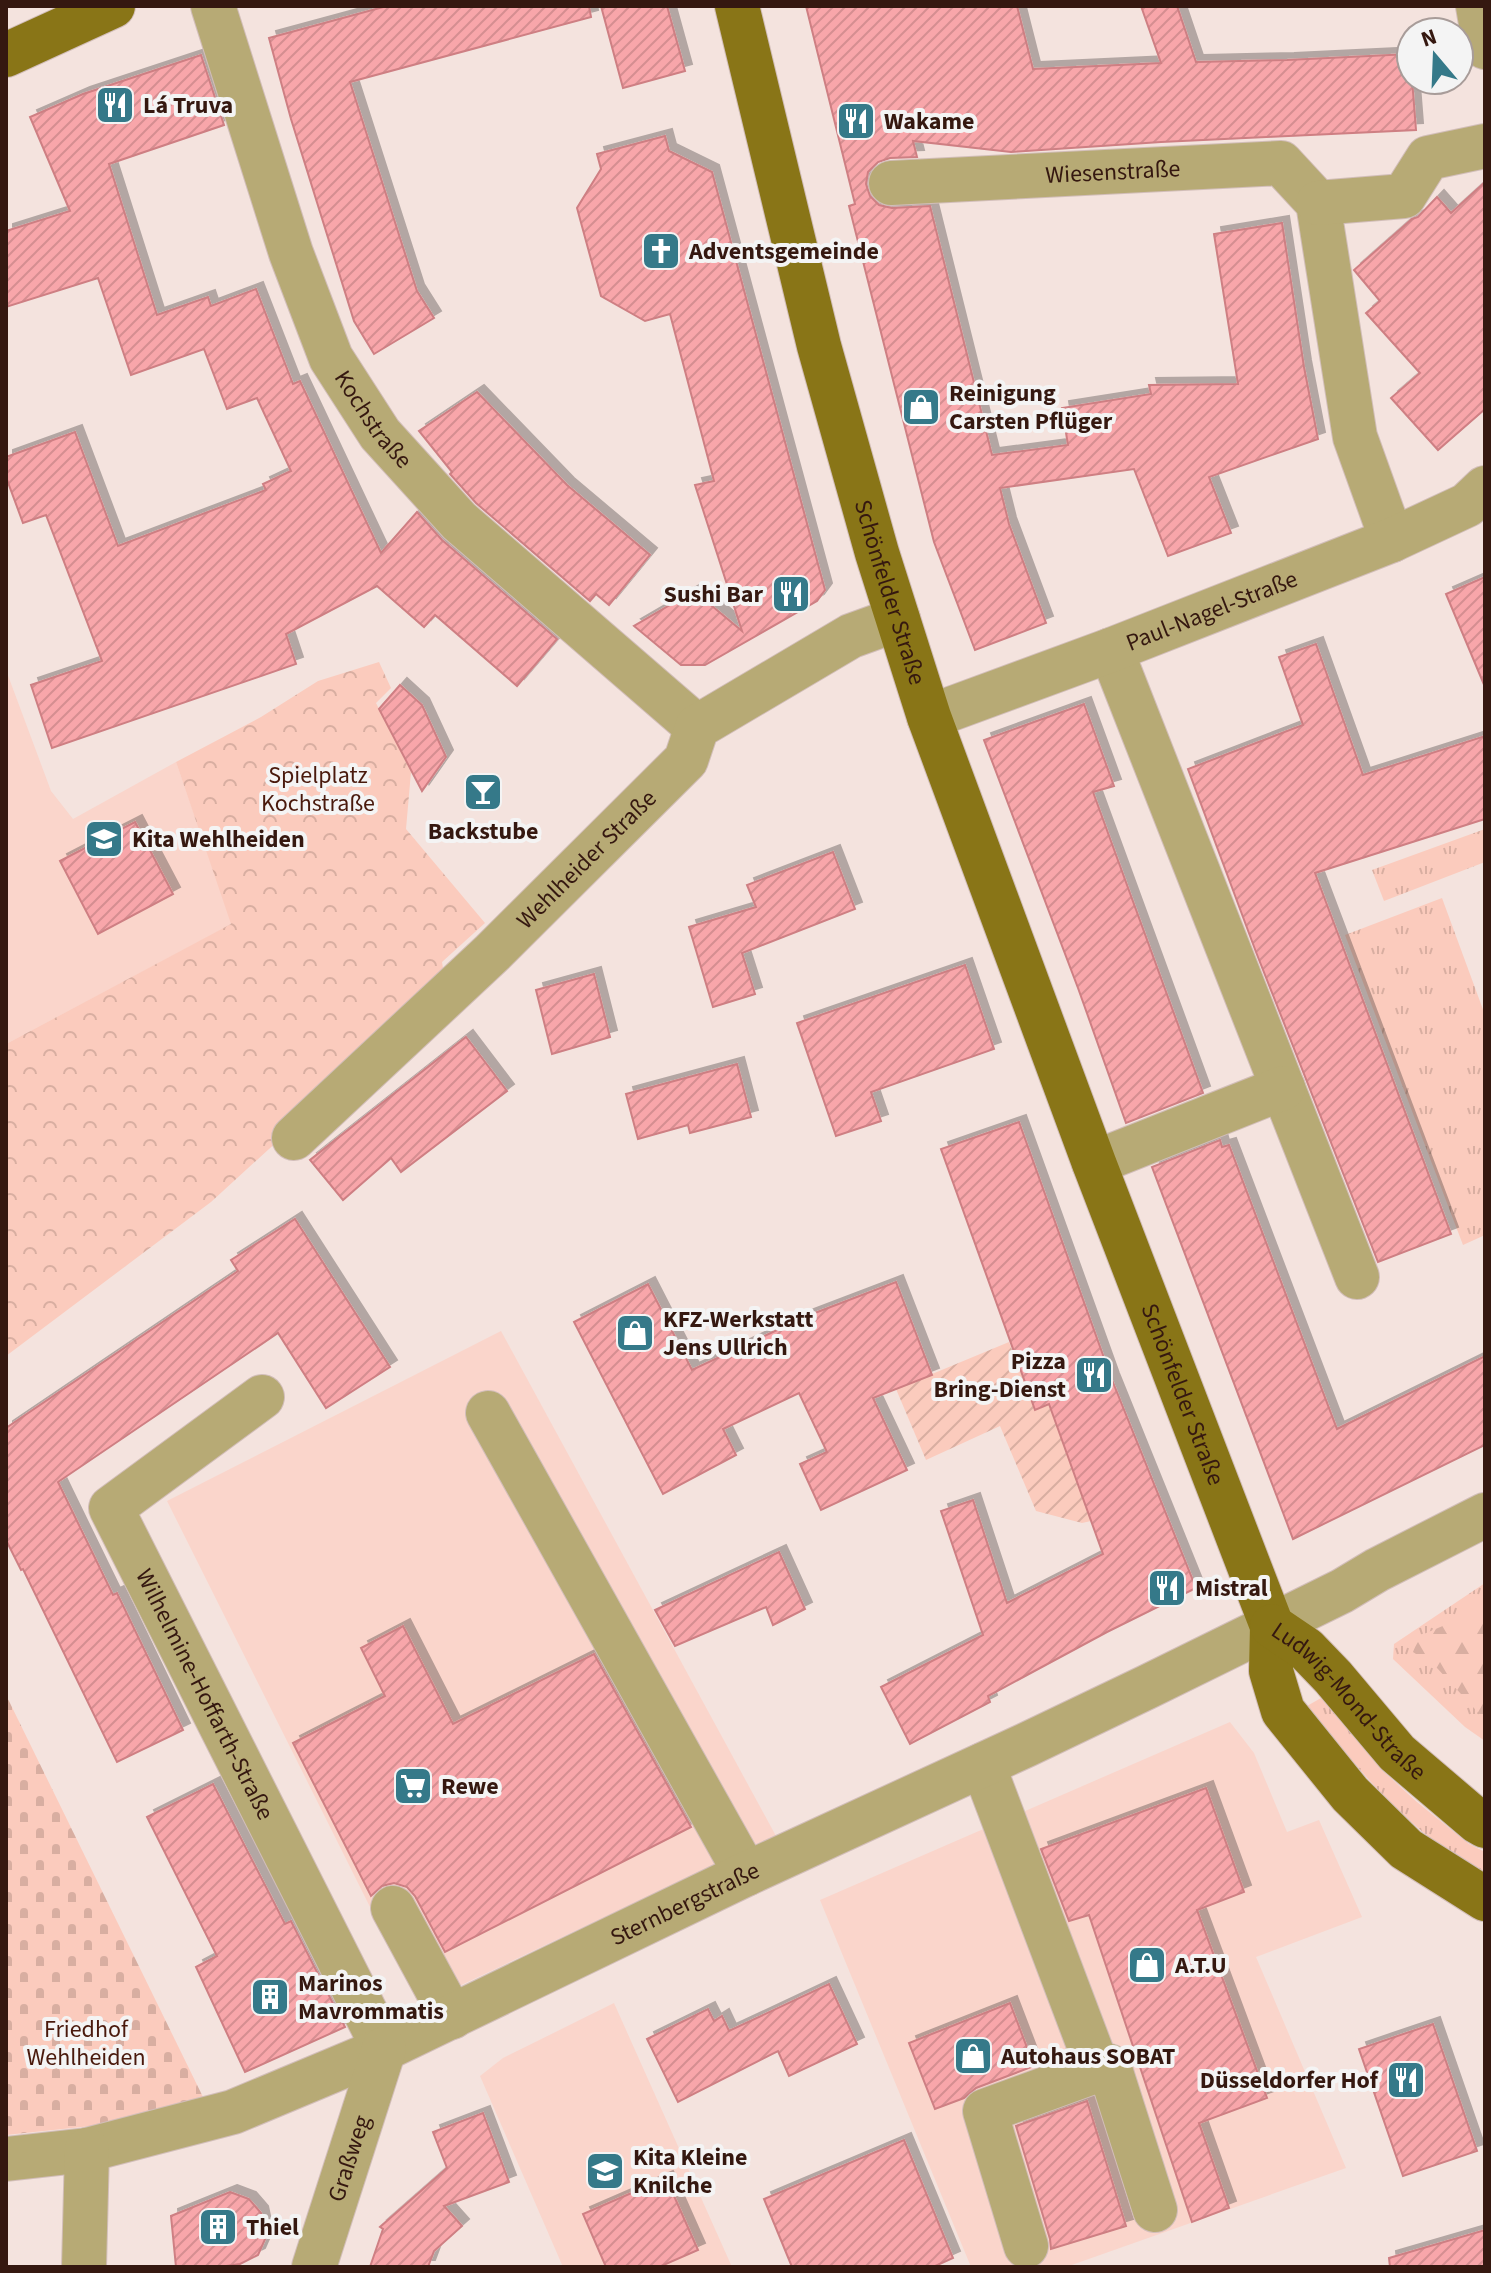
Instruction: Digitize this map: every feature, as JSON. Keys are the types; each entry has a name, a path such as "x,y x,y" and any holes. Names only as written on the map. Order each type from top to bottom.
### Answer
{"main road":[{"path":"6,55 113,6"},
{"name":"Schönfelder Straße","path":"737,6 819,346 877,553 929,717 1094,1163 1272,1626"},
{"name":"Ludwig-Mond-Straße","path":"1272,1626 1315,1658 1397,1753 1485,1826"},
{"name":"Ludwig-Mond-Straße","path":"1272,1626 1271,1671 1283,1711 1350,1794 1406,1849 1485,1899"}],"street":[{"name":"Kochstraße","path":"213,6 291,253 331,358 380,434 459,521 697,727"},
{"path":"1478,6 1485,47"},
{"path":"1392,540 1355,437 1318,203 1404,196 1428,158 1485,146"},
{"name":"Wiesenstraße","path":"891,183 1281,163 1318,203"},
{"name":"Paul-Nagel-Straße","path":"929,717 1111,650 1392,540 1467,505 1485,488"},
{"path":"697,727 851,636 898,619"},
{"path":"1111,650 1357,1277"},
{"name":"Wehlheider Straße","path":"294,1138 492,953 686,760 697,727"},
{"path":"1094,1163 1283,1088"},
{"name":"Wilhelmine-Hoffarth-Straße","path":"262,1397 111,1508 384,2049"},
{"path":"488,1413 746,1874"},
{"name":"Sternbergstraße","path":"6,2159 87,2150 233,2112 384,2049 1272,1626 1485,1515"},
{"path":"983,1765 1098,2069"},
{"path":"393,1908 452,2017"},
{"name":"Graßweg","path":"314,2267 384,2049"},
{"path":"1026,2246 985,2111 1098,2069 1109,2066 1155,2210"},
{"path":"84,2267 87,2150"}],"shaded area":[{"name":"Kita Wehlheiden","path":"6,670 51,791 73,819 176,762 232,924 6,1044"},
{"path":"501,1331 776,1836 419,2005 167,1501"},
{"path":"1230,1722 1254,1753 1287,1832 1319,1820 1362,1917 1256,1957 1346,2168 1066,2267 971,2267 820,1900"},
{"name":"Kita Kleine Knilche","path":"614,2003 732,2267 563,2267 480,2076 503,2058"}],"green space":[{"name":"Spielplatz Kochstraße","path":"379,662 391,688 376,703 411,772 406,829 485,923 442,962 446,987 211,1202 6,1356 6,1044 231,924 176,762 261,717 318,681"},
{"path":"1485,829 1485,862 1384,901 1372,870"},
{"path":"1442,898 1485,1015 1485,1235 1463,1245 1345,935"},
{"path":"1009,1342 1035,1409 1049,1404 1091,1521 1082,1523 1036,1511 1000,1426 926,1460 896,1389"},
{"path":"1485,1583 1485,1741 1465,1727 1393,1659 1394,1644"},
{"path":"1485,1605 1485,1720 1437,1668 1413,1652 1419,1636"},
{"name":"Friedhof Wehlheiden","path":"6,1695 203,2097 91,2126 6,2135"},
{"path":"1321,1698 1383,1771 1469,1844 1485,1852 1485,1873 1433,1840 1387,1799 1307,1706"}],"building":[{"path":"387,6 589,6 591,17 350,82 417,291 434,318 374,354 354,321 269,38"},
{"path":"601,6 667,6 685,71 623,88"},
{"path":"806,6 1017,6 1033,69 1161,63 1141,6 1177,6 1196,62 1395,55 1395,96 1413,96 1416,130 1011,152 913,141 917,157 890,158 878,162 868,172 866,184 870,196 879,205 892,208 930,206 992,455 1068,445 1062,408 1151,394 1149,385 1238,384 1214,234 1282,223 1318,439 1209,477 1231,533 1168,556 1134,469 1000,488 1009,524 1046,623 975,650 934,542 849,206 855,204"},
{"path":"201,55 224,125 109,164 157,315 208,297 211,306 256,289 293,384 300,381 381,553 417,512 442,540 557,639 517,686 435,615 424,627 377,586 286,634 296,664 52,748 31,685 102,661 46,515 23,523 6,477 6,457 75,432 118,546 266,490 263,484 291,471 257,398 227,409 204,349 131,375 98,278 6,307 6,231 70,211 30,117 83,94"},
{"path":"665,136 669,151 712,172 825,590 817,601 705,665 681,665 634,626 694,591 742,631 695,485 714,481 670,314 645,321 601,296 577,208 601,169 597,154"},
{"path":"1485,182 1485,409 1438,450 1391,398 1420,373 1366,313 1380,301 1354,270 1418,217 1437,197 1451,213"},
{"path":"477,392 567,485 650,555 609,605 596,594 590,601 476,503 419,431"},
{"path":"1485,577 1485,687 1446,594"},
{"path":"1316,644 1363,775 1485,736 1485,819 1315,873 1451,1234 1378,1262 1188,769 1303,725 1279,657"},
{"path":"400,685 422,705 446,757 422,791 379,709"},
{"path":"1084,704 1114,786 1093,792 1203,1093 1126,1123 984,740"},
{"path":"135,822 173,894 98,934 60,861 85,848 88,851 86,847"},
{"path":"833,852 855,909 742,953 755,994 713,1007 689,927 756,907 747,885"},
{"path":"965,965 994,1049 871,1092 881,1121 836,1136 797,1023"},
{"path":"594,974 610,1037 552,1054 536,990"},
{"path":"466,1037 507,1091 401,1172 391,1158 343,1200 310,1160"},
{"path":"737,1064 751,1117 690,1133 688,1125 638,1139 626,1094"},
{"path":"1019,1122 1112,1380 1196,1588 988,1696 990,1702 910,1744 881,1687 983,1635 941,1511 973,1500 1007,1603 1103,1554 1049,1404 1035,1410 941,1149"},
{"path":"1220,1140 1222,1147 1229,1145 1337,1429 1485,1356 1485,1445 1293,1539 1152,1167"},
{"path":"295,1219 390,1367 326,1408 278,1333 58,1482 113,1595 117,1593 183,1730 117,1762 6,1540 6,1428 238,1271 231,1260"},
{"path":"896,1282 932,1375 873,1398 907,1470 821,1510 800,1464 827,1452 799,1393 723,1429 736,1455 663,1494 574,1322 648,1284 692,1370 807,1316"},
{"path":"779,1552 805,1609 773,1625 766,1607 675,1646 655,1610"},
{"path":"403,1626 453,1724 594,1654 691,1827 445,1952 407,1887 394,1883 382,1886 371,1896 293,1743 385,1696 361,1648"},
{"path":"213,1784 285,1924 291,1921 345,2027 245,2072 196,1967 217,1956 147,1817"},
{"name":"A.T.U","path":"1206,1788 1244,1892 1197,1910 1267,2098 1199,2123 1229,2208 1192,2222 1089,1915 1069,1921 1041,1849"},
{"path":"829,1984 857,2044 789,2076 778,2051 678,2102 647,2039 708,2009 714,2021 722,2016 729,2031"},
{"name":"Autohaus SOBAT","path":"1010,2003 1034,2066 976,2088 964,2098 935,2109 909,2043"},
{"path":"1433,2024 1477,2151 1403,2176 1359,2049"},
{"path":"1087,2101 1126,2226 1051,2249 1016,2126"},
{"path":"483,2113 509,2182 444,2206 462,2226 434,2251 428,2267 370,2267 383,2229 380,2227 447,2168 433,2132"},
{"path":"904,2140 953,2258 933,2267 792,2267 764,2199"},
{"path":"666,2178 698,2250 659,2267 606,2267 583,2214"},
{"name":"Thiel","path":"230,2192 249,2199 261,2213 266,2237 258,2255 240,2264 176,2267 171,2216"},
{"path":"1485,2230 1485,2267 1390,2267 1389,2258"}],"place":[{"name":"Lá Truva","path":"115,105"},
{"name":"Wakame","path":"856,121"},
{"name":"Adventsgemeinde","path":"661,251"},
{"name":"Reinigung Carsten Pflüger","path":"921,407"},
{"name":"Sushi Bar","path":"791,594"},
{"name":"Backstube","path":"483,792"},
{"name":"Kita Wehlheiden","path":"104,839"},
{"name":"KFZ-Werkstatt Jens Ullrich","path":"635,1333"},
{"name":"Pizza Bring-Dienst","path":"1094,1375"},
{"name":"Mistral","path":"1167,1588"},
{"name":"Rewe","path":"413,1786"},
{"name":"A.T.U","path":"1147,1965"},
{"name":"Marinos Mavrommatis","path":"270,1997"},
{"name":"Autohaus SOBAT","path":"973,2056"},
{"name":"Düsseldorfer Hof","path":"1406,2080"},
{"name":"Kita Kleine Knilche","path":"605,2171"},
{"name":"Thiel","path":"218,2227"}]}
